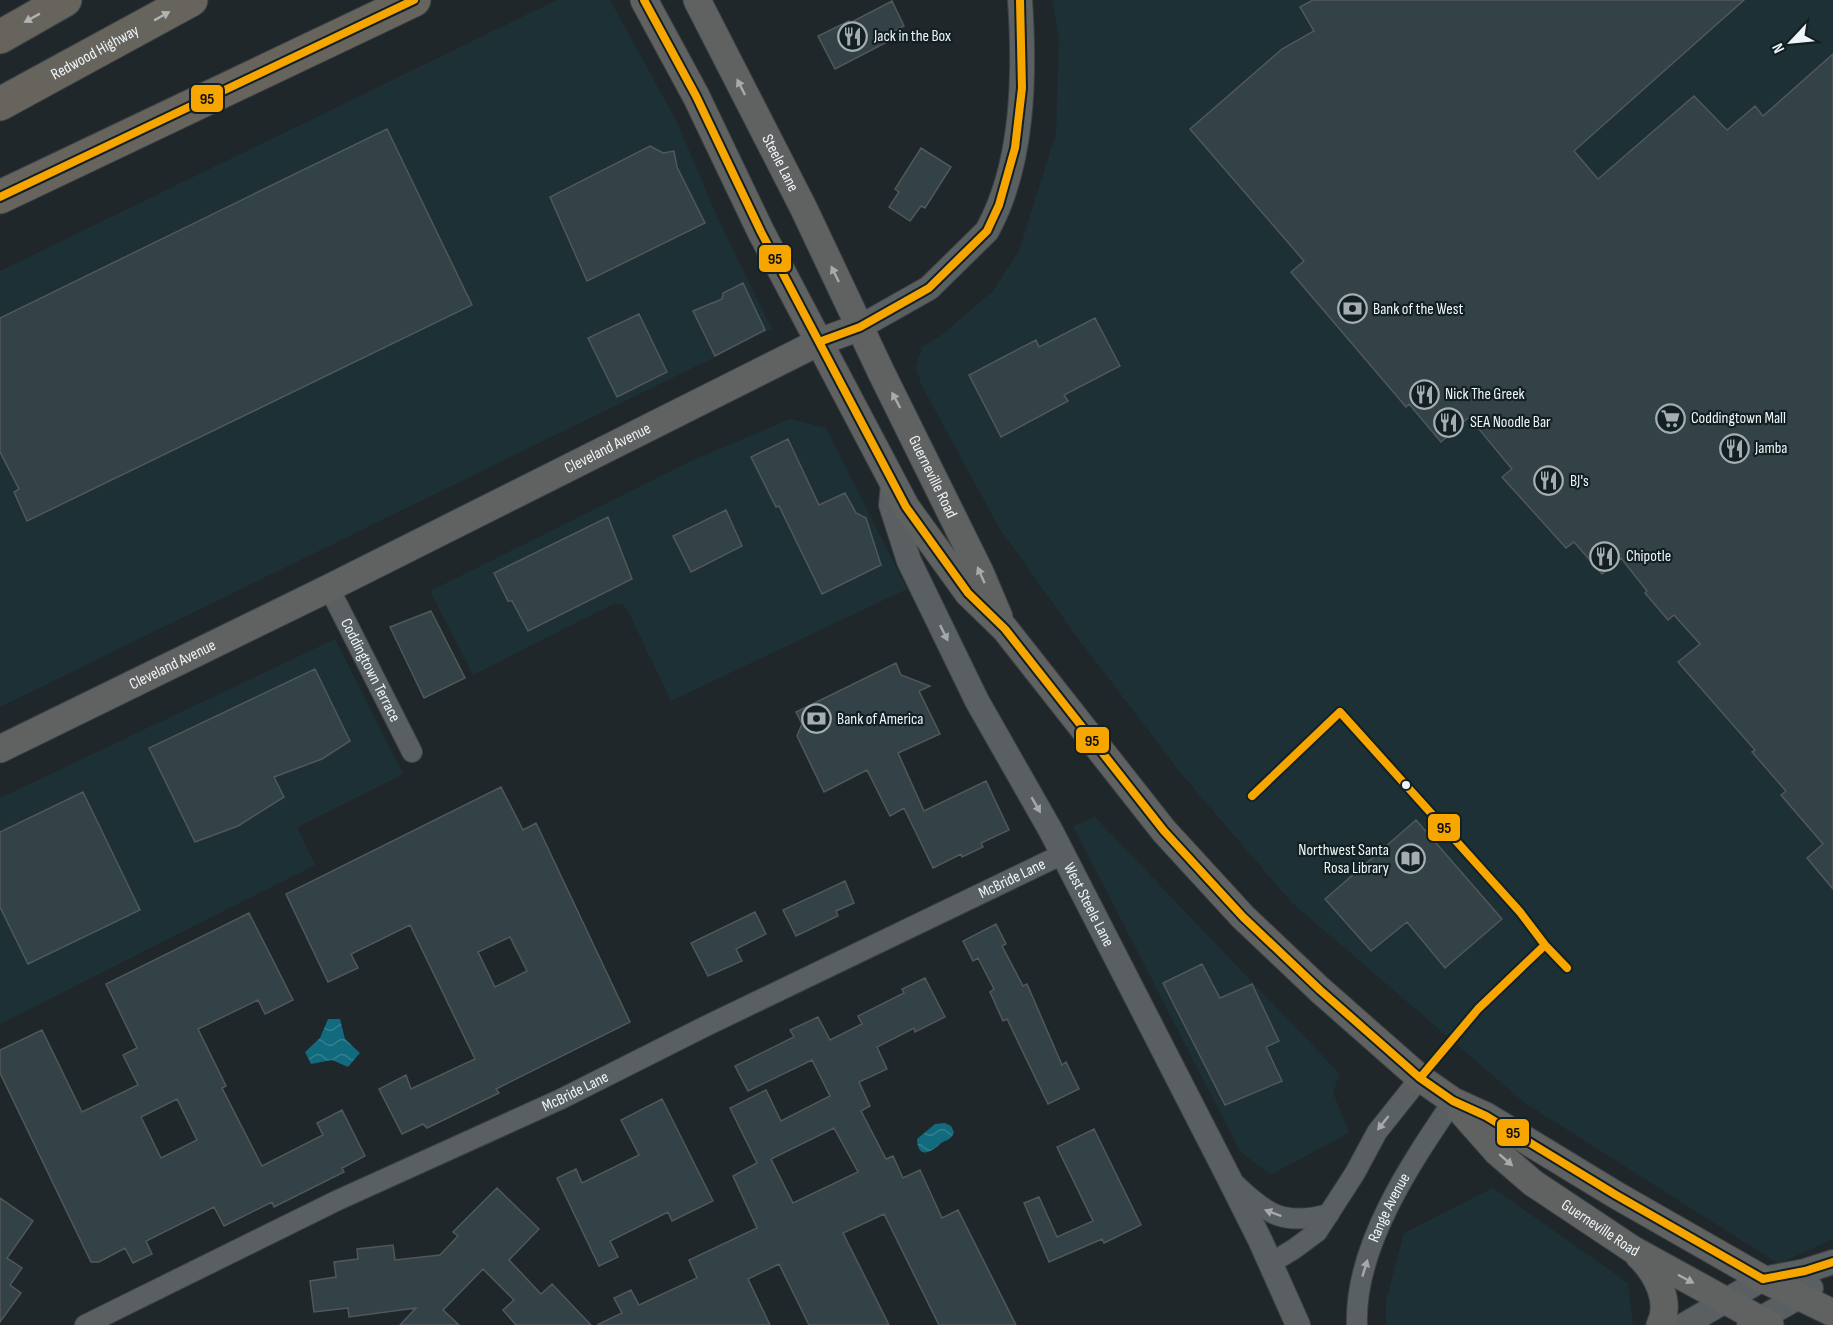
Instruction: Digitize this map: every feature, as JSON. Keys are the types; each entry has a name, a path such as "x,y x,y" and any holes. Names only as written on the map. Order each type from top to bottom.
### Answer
{"highway":[{"path":"0,37 65,0"},
{"name":"Redwood Highway","path":"0,104 191,0"},
{"path":"0,197 414,0"}],"main road":[{"path":"644,0 696,96 761,232 819,342"},
{"name":"Steele Lane","path":"697,0 803,207 860,327"},
{"name":"Cleveland Avenue","path":"0,749 329,588 819,342 860,327"},
{"name":"Guerneville Road","path":"860,327 975,562 1005,629"},
{"name":"Guerneville Road","path":"819,342 906,507 968,593 1005,629 1142,805 1243,917 1320,990 1420,1078 1453,1101 1486,1116 1607,1190 1763,1279 1833,1312"},
{"name":"Guerneville Road","path":"1453,1101 1497,1152 1533,1184 1632,1249 1727,1301 1759,1323"},
{"path":"1632,1249 1649,1265 1658,1282 1665,1314 1660,1325"}],"street":[{"name":"Cleveland Avenue","path":"860,327 929,288 987,231 993,220 1014,160 1023,69 1020,0"},
{"name":"West Steele Lane","path":"893,484 891,505 909,561 977,701 1063,855 1229,1178 1271,1263 1298,1325"},
{"name":"Coddingtown Terrace","path":"329,588 412,752"},
{"name":"McBride Lane","path":"85,1325 336,1201 561,1099 708,1024 1063,855"},
{"path":"1271,1263 1294,1250 1317,1232 1355,1173 1377,1132 1420,1078"},
{"name":"Range Avenue","path":"1357,1325 1356,1309 1364,1270 1384,1216 1413,1161 1453,1101"},
{"path":"1229,1178 1250,1199 1270,1214 1310,1219 1329,1214"},
{"path":"1684,1325 1763,1279 1805,1271 1833,1262"},
{"path":"1759,1323 1833,1271"}],"shaded area":[{"path":"557,0 610,0 677,122 720,223 772,329 0,707 0,271"},
{"name":"Coddingtown Mall","path":"1052,0 1833,0 1833,1239 1779,1264 1525,1103 1292,903 1179,771 1074,633 998,526 921,384 916,367 922,347 940,336 992,292 1019,251 1056,133 1059,38"},
{"path":"790,419 826,428 907,589 671,701 628,611 622,604 613,604 473,675 430,591 691,461"},
{"path":"335,639 403,774 297,827 315,865 0,1024 0,798"},
{"path":"1095,817 1340,1074 1333,1092 1349,1133 1270,1175 1240,1151 1073,826"},
{"path":"1493,1188 1628,1283 1633,1325 1386,1325 1386,1301 1404,1233"}],"water":[{"path":"328,1019 340,1019 345,1039 360,1053 348,1067 332,1060 311,1064 305,1052 320,1038"},
{"path":"945,1123 951,1126 954,1132 951,1137 929,1152 922,1152 917,1139 935,1124"}],"building":[{"name":"Coddingtown Mall","path":"1313,0 1744,0 1574,151 1598,179 1694,96 1727,130 1755,106 1763,116 1833,54 1833,889 1807,858 1823,844 1781,795 1786,791 1752,752 1755,750 1678,662 1700,644 1674,615 1668,620 1645,593 1647,591 1621,558 1602,574 1574,542 1566,548 1502,477 1512,469 1469,417 1441,442 1409,404 1406,407 1291,272 1304,261 1190,129 1282,49 1314,31 1300,7"},
{"name":"Jack in the Box","path":"892,1 904,26 886,35 889,41 835,69 818,36 849,21 850,23"},
{"path":"387,129 472,305 27,521 14,492 19,489 0,452 0,318"},
{"path":"650,146 663,153 674,151 677,167 705,223 587,281 550,197"},
{"path":"921,148 951,167 925,208 921,206 910,221 889,207 899,192 895,189"},
{"path":"743,283 765,330 715,356 693,311 722,299 723,293"},
{"path":"639,314 667,372 617,397 588,338"},
{"path":"1095,318 1120,366 1064,395 1068,401 1001,437 969,375 1036,340 1039,347"},
{"path":"788,439 819,505 845,493 856,513 866,518 881,565 822,594 779,506 776,507 751,457"},
{"path":"726,510 742,546 691,572 673,536"},
{"path":"608,517 632,579 528,631 512,601 508,601 494,573"},
{"path":"431,611 465,678 424,698 390,627"},
{"path":"896,663 901,675 930,686 919,691 940,734 898,753 924,811 986,781 1009,830 981,843 983,847 962,857 961,854 933,868 904,808 890,816 867,770 824,792 797,736 802,724 796,712"},
{"path":"315,669 350,741 322,759 274,777 284,797 238,826 195,842 149,748"},
{"path":"501,787 523,830 536,823 630,1022 496,1089 499,1093 427,1128 423,1124 402,1134 379,1089 406,1075 411,1089 475,1059 410,925 351,954 358,968 328,982 286,894","holes":["510,937 527,971 495,987 478,952"]},
{"path":"83,792 140,910 28,964 0,907 0,832"},
{"name":"Northwest Santa Rosa Library","path":"1416,820 1502,919 1445,968 1407,922 1371,951 1325,899"},
{"path":"845,881 854,903 836,911 838,916 796,936 783,910"},
{"path":"755,912 766,934 736,949 742,961 708,976 691,943"},
{"path":"249,913 293,1000 265,1014 258,1000 198,1029 226,1086 222,1088 262,1166 323,1135 317,1123 342,1110 365,1156 342,1168 344,1172 274,1207 272,1202 224,1226 214,1207 146,1241 152,1254 133,1263 125,1248 99,1262 91,1262 0,1073 0,1050 42,1030 82,1112 138,1085 123,1055 137,1048 106,984","holes":["177,1099 197,1140 161,1158 141,1117"]},
{"path":"996,924 1006,944 1002,946 1023,986 1027,984 1062,1065 1066,1062 1079,1089 1048,1104 1007,1019 1003,1021 990,992 994,989 978,958 973,961 963,941"},
{"path":"1202,964 1220,998 1252,984 1279,1041 1266,1047 1282,1081 1225,1105 1163,983"},
{"path":"925,978 945,1017 915,1032 914,1028 877,1047 887,1069 859,1082 870,1106 861,1111 886,1159 893,1156 903,1178 920,1170 942,1218 958,1210 1016,1325 939,1325 884,1214 843,1233 889,1325 809,1325 779,1264 748,1279 770,1325 597,1325 622,1313 614,1298 631,1290 639,1305 697,1278 689,1260 757,1228 733,1176 757,1163 730,1108 766,1090 781,1121 830,1096 812,1060 748,1091 735,1066 794,1037 790,1030 818,1017 830,1040 862,1024 858,1016 904,993 902,989","holes":["834,1128 858,1172 793,1203 771,1159"]},
{"path":"662,1099 713,1201 672,1221 668,1212 610,1241 618,1257 599,1266 557,1178 576,1169 582,1183 639,1155 621,1120"},
{"path":"1094,1129 1141,1225 1104,1243 1102,1239 1049,1262 1024,1203 1039,1197 1057,1237 1093,1221 1057,1147"},
{"path":"497,1188 539,1229 509,1260 541,1294 552,1284 591,1325 516,1325 503,1310 514,1300 483,1269 443,1310 459,1325 400,1325 416,1308 349,1317 348,1308 314,1312 310,1281 336,1277 334,1262 358,1259 357,1249 393,1245 395,1260 440,1255 458,1236 453,1232"},
{"path":"0,1198 33,1221 7,1258 22,1268 10,1285 21,1293 0,1322"}],"transit line":[{"name":"95","path":"0,197 414,0"},
{"name":"95","path":"644,0 696,96 761,232 906,507 968,593 1005,629 1164,831 1243,917 1320,990 1420,1078 1453,1101 1486,1116 1616,1195 1763,1279"},
{"name":"95","path":"819,342 860,327 929,288 987,231 999,205 1015,148 1022,88 1020,0"},
{"name":"95","path":"1252,796 1340,712 1520,912 1545,945 1567,968"},
{"name":"95","path":"1420,1078 1478,1009 1545,945"},
{"name":"95","path":"1763,1279 1805,1271 1833,1262"}],"place":[{"name":"Jack in the Box","path":"853,36"},
{"name":"Bank of the West","path":"1352,309"},
{"name":"Nick The Greek","path":"1424,394"},
{"name":"Coddingtown Mall","path":"1670,418"},
{"name":"SEA Noodle Bar","path":"1449,422"},
{"name":"Jamba","path":"1734,448"},
{"name":"BJ's","path":"1549,481"},
{"name":"Chipotle","path":"1605,556"},
{"name":"Bank of America","path":"816,719"},
{"name":"Northwest Santa Rosa Library","path":"1410,859"}]}
